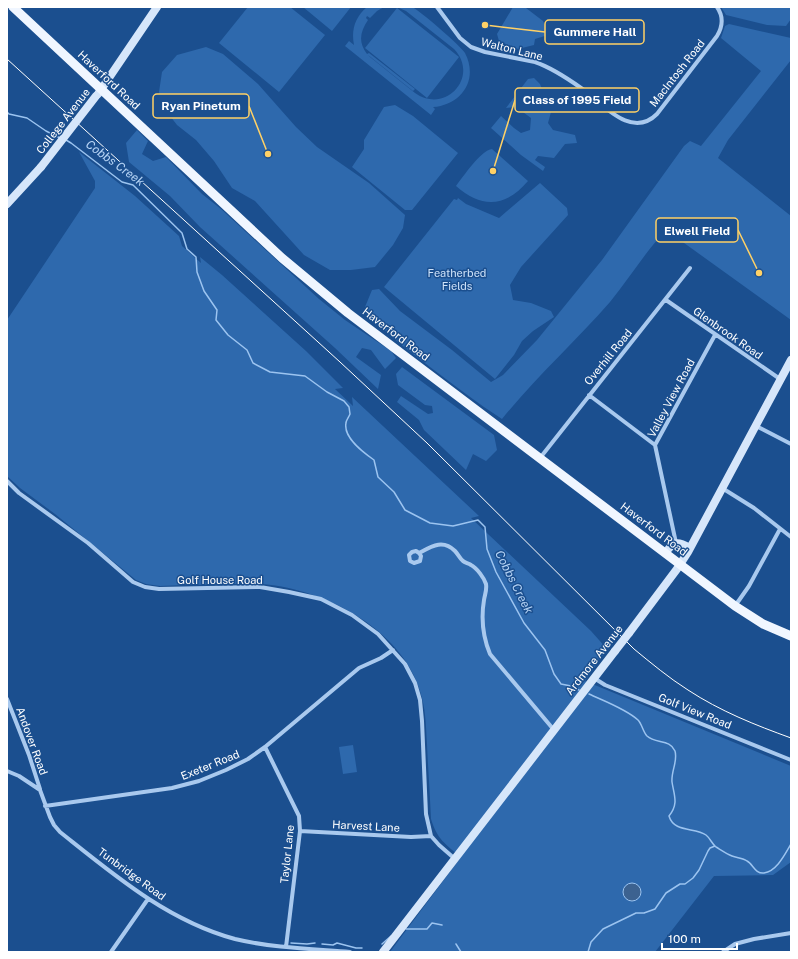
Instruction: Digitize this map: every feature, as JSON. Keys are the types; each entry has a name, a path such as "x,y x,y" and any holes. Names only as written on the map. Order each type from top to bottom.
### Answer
{"main road":[{"name":"Haverford Road","path":"16,8 98,93 282,258 348,313 666,552 735,606 763,624 791,636"}],"street":[{"name":"College Avenue","path":"7,204 41,167 98,93 157,7"},
{"name":"Walton Lane","path":"437,7 460,38 471,47 485,52 543,65 582,88 621,119 633,123"},
{"name":"MacIntosh Road","path":"633,123 645,122 657,114 717,36 722,27 722,20 721,14 717,7"},
{"name":"Overhill Road","path":"540,458 690,268"},
{"name":"Glenbrook Road","path":"666,300 780,380"},
{"name":"Valley View Road","path":"676,543 655,445 715,335"},
{"name":"Ardmore Avenue","path":"383,952 681,564 791,360"},
{"path":"589,395 655,445"},
{"path":"755,425 791,444"},
{"name":"Golf House Road","path":"7,481 19,492 88,543 137,584 160,590 260,587 289,592 321,599 352,615 378,634 405,664 415,683 420,700 426,814 431,836"},
{"path":"722,488 754,508 791,537"},
{"path":"735,606 749,586 780,529"},
{"path":"666,552 676,543 683,543 690,548"},
{"path":"419,553 433,545 440,544 448,546 455,551 464,562 472,565 482,576 486,584 483,634 485,644 490,654 554,730"},
{"name":"Exeter Road","path":"45,806 172,788 226,770 248,759 264,747 359,668 381,658 393,650"},
{"name":"Golf View Road","path":"594,678 605,685 791,760"},
{"name":"Andover Road","path":"7,699 29,755 40,790"},
{"name":"Taylor Lane","path":"264,747 299,816 300,831 286,947"},
{"path":"7,771 19,776 40,790"},
{"name":"Tunbridge Road","path":"40,790 45,806 54,825 60,832 148,899 174,915 236,939 286,947 350,952"},
{"name":"Harvest Lane","path":"300,831 412,837 431,836"},
{"path":"431,836 455,859"},
{"path":"111,952 148,899"},
{"path":"723,952 735,944 754,939 791,934"}],"green space":[{"path":"248,7 290,7 325,35 279,92 219,43"},
{"path":"303,7 351,7 332,31"},
{"path":"367,7 384,7 370,18 367,16 366,18 368,20 361,37 364,50 367,54 369,53 415,89 413,91 368,55 415,93 427,99 438,99 448,96 456,89 461,81 463,70 461,60 454,49 406,11 397,7 412,7 416,9 462,49 469,63 470,73 465,89 459,96 452,102 433,107 435,109 431,115 345,46 349,41 354,45 353,34 355,24 359,15"},
{"path":"513,7 526,7 543,21 548,35 535,39 534,45 518,49 499,41 497,34"},
{"path":"721,7 791,7 791,19 786,26 767,25 726,15"},
{"path":"397,8 459,57 427,98 365,48"},
{"path":"729,24 791,38 791,60 728,140 718,158 791,216 791,320 666,230 651,247 610,302 528,389 502,419 430,367 387,332 371,316 365,307 372,290 379,289 400,311 452,350 491,382 503,375 537,340 602,260 684,146 690,141 701,146 761,71 721,38 725,26"},
{"path":"206,47 223,54 258,84 296,127 317,147 369,183 405,215 403,228 393,245 375,267 351,270 330,270 304,255 255,201 232,188 214,161 196,140 177,125 164,108 159,92 162,72 177,55"},
{"path":"534,78 540,84 551,112 548,123 553,130 575,135 577,143 565,144 554,158 538,156 535,160 545,167 543,171 521,155 491,128 501,116 521,133 530,130 531,118 516,107 506,108 528,79"},
{"path":"395,105 413,116 458,153 412,210 405,210 352,167 364,149 364,140 384,107"},
{"path":"137,130 148,141 142,154 153,161 166,157 202,194 221,209 319,299 345,320 391,351 396,358 385,369 371,350 362,348 356,357 381,375 378,389 335,348 200,227 170,196 129,162 126,143"},
{"path":"492,149 528,181 520,190 511,196 494,202 475,199 456,186 478,159"},
{"path":"79,152 135,196 179,236 182,246 201,263 200,257 222,275 306,351 343,388 335,389 353,406 352,397 479,516 471,518 591,631 607,649 585,681 791,766 791,862 773,875 714,876 655,952 390,952 461,857 442,841 433,826 431,819 425,715 422,698 413,674 399,653 382,634 360,618 337,605 313,595 288,588 263,584 160,586 146,584 136,580 7,476 7,320 95,188 95,181"},
{"name":"Featherbed Fields","path":"540,183 567,208 568,215 521,267 510,285 513,300 531,303 551,311 554,317 533,331 522,341 514,355 495,379 384,287 454,199 457,200 458,198 466,204 499,218"},
{"path":"402,367 494,435 497,450 486,461 473,454 466,470 424,430 419,420 397,402 401,396 428,414 433,413 432,406 425,405 398,385 396,374"},
{"path":"353,745 357,772 343,774 339,747"}],"shaded area":[{"path":"632,883 638,886 641,892 638,898 632,901 626,898 623,892 626,886"}],"waterway":[{"name":"Cobbs Creek","path":"7,112 9,114 27,118 46,131 60,138"},
{"name":"Cobbs Creek","path":"66,140 122,182 133,185 182,233 187,249 196,257 197,272 204,291 217,310 216,320 228,335 247,350 253,363 270,372 305,376 327,392 344,401 349,407 350,414 346,421 346,429 348,434 355,444 374,460 378,477 394,492 405,510 430,523 453,526 478,520 485,527 487,549 496,572 524,623 545,650 554,674 561,684 571,686 579,690"},
{"name":"Cobbs Creek","path":"589,694 627,712 638,720 647,736 673,747 676,755 672,778 675,803 669,816 675,825 706,835 716,847 730,855 749,862 758,872 761,873 769,872 777,866 791,844"},
{"path":"588,952 591,942 603,929 636,913 644,913 655,909 666,893 680,884 685,884 693,878 699,870 710,848 715,846"},
{"path":"406,929 427,929 432,923 442,925"},
{"path":"382,944 391,936"},
{"path":"291,943 315,943"},
{"path":"322,944 333,945 337,943 362,948"},
{"path":"456,944 461,952"}],"tram line":[{"path":"7,59 427,443 634,649 667,675 700,698 738,717 791,738"}],"place":[{"name":"Gummere Hall","path":"485,25"},
{"name":"Ryan Pinetum","path":"268,154"},
{"name":"Class of 1995 Field","path":"493,171"},
{"name":"Elwell Field","path":"759,273"}]}
